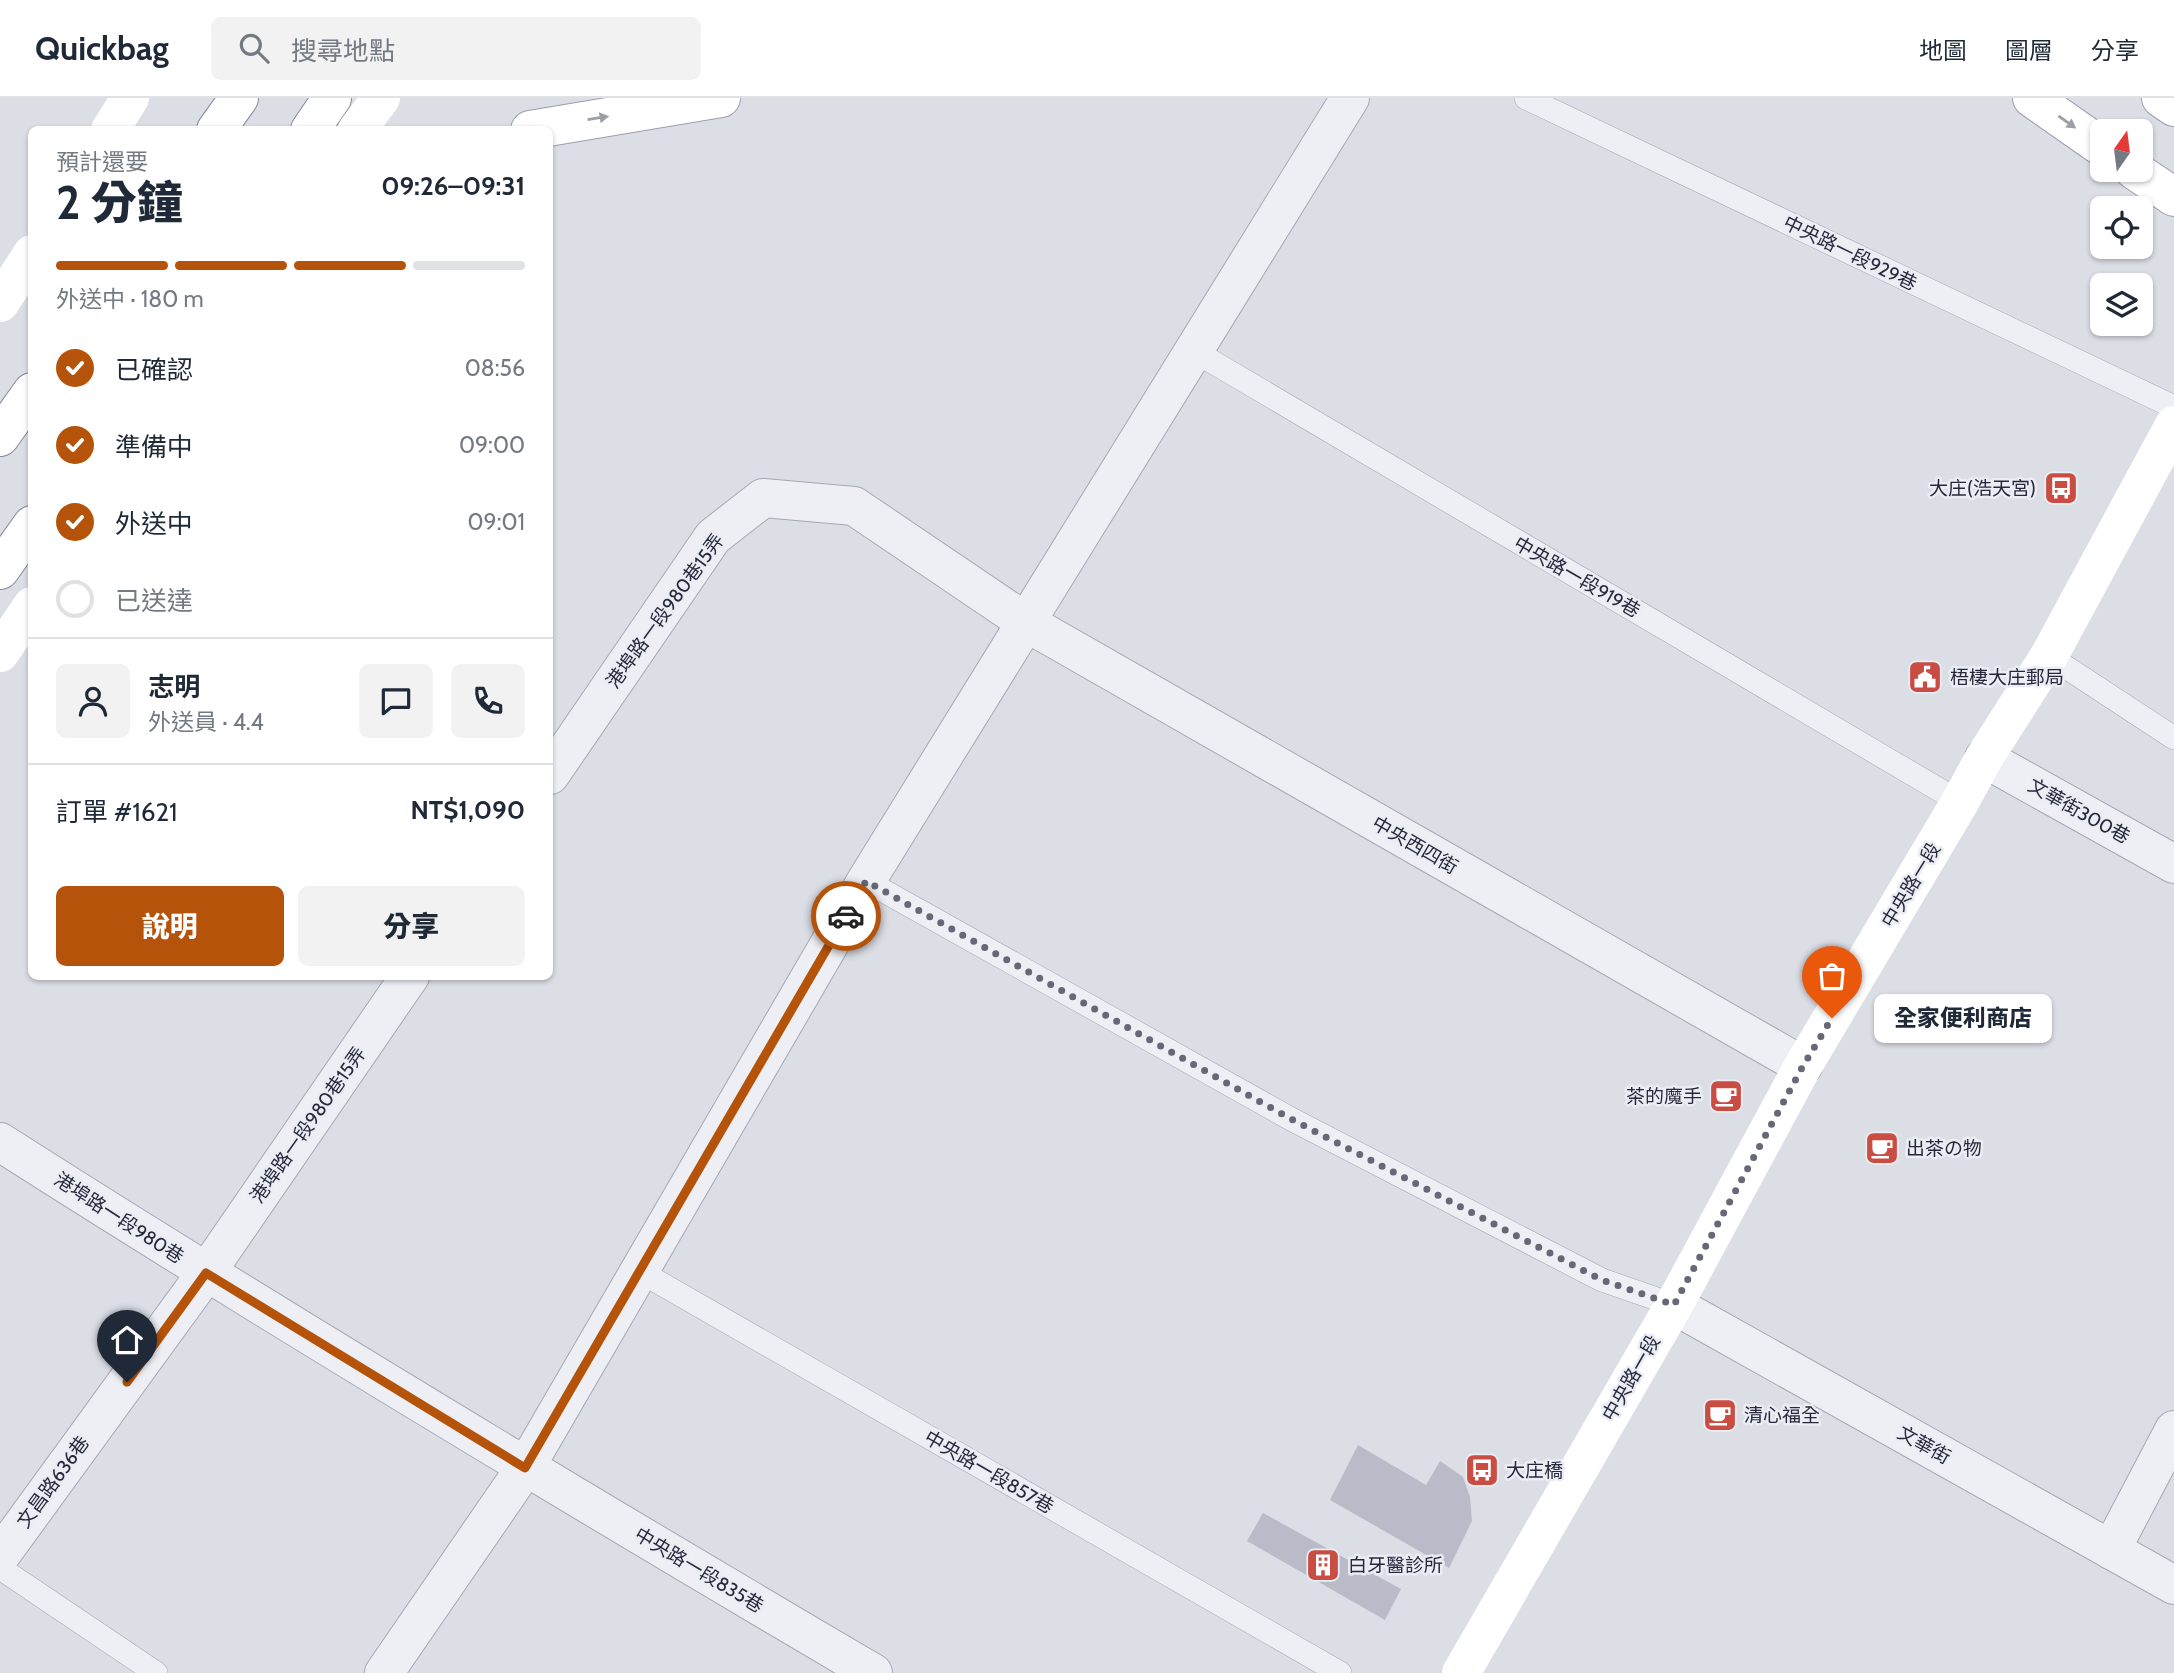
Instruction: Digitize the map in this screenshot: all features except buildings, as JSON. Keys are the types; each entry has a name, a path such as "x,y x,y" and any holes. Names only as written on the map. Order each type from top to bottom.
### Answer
{"main road":[{"path":"113,126 131,98"},
{"path":"219,126 239,98"},
{"path":"313,126 332,98"},
{"path":"360,126 381,98"},
{"path":"553,126 721,98"},
{"path":"2032,98 2090,139"},
{"path":"2161,98 2174,107"},
{"path":"2152,182 2174,197"},
{"path":"0,303 28,260"},
{"path":"0,436 28,398"},
{"name":"中央路一段","path":"1461,1673 1674,1305 1803,1066 1984,758 2049,656 2174,425"},
{"path":"0,570 28,532"},
{"path":"0,653 28,612"}],"street":[{"path":"384,1673 525,1468 866,881 1350,98"},
{"name":"港埠路一段980巷15弄","path":"553,771 713,537 763,498 854,506 1027,623"},
{"name":"中央西四街","path":"1027,623 1803,1066"},
{"name":"文華街300巷","path":"1984,758 2174,864"},
{"name":"港埠路一段980巷15弄","path":"206,1273 407,980"},
{"name":"港埠路一段980巷","path":"0,1142 206,1273 525,1468"},
{"name":"文昌路636巷","path":"0,1556 206,1273"},
{"name":"文華街","path":"1674,1305 2174,1585"},
{"path":"2110,1550 2174,1430"},
{"name":"中央路一段835巷","path":"525,1468 873,1673"}],"lane":[{"name":"中央路一段929巷","path":"1526,98 2174,407"},
{"name":"中央路一段919巷","path":"1194,351 1960,802"},
{"path":"2049,656 2174,738"},
{"path":"866,881 1291,1119 1602,1280 1674,1305"},
{"name":"中央路一段857巷","path":"639,1271 1340,1673"},
{"path":"0,1568 156,1673"}],"way so far":[{"path":"846,916 866,881 1291,1119 1602,1280 1674,1305 1803,1066 1832,1018"}],"place":[{"name":"大庄(浩天宮)","path":"2061,488"},
{"name":"梧棲大庄郵局","path":"1925,677"},
{"name":"全家便利商店","path":"1832,1018"},
{"name":"茶的魔手","path":"1726,1096"},
{"name":"出茶の物","path":"1882,1148"},
{"name":"清心福全","path":"1720,1415"},
{"name":"大庄橋","path":"1482,1470"},
{"name":"白牙醫診所","path":"1323,1565"}],"route":[{"path":"127,1382 206,1273 525,1468 846,916"}]}
